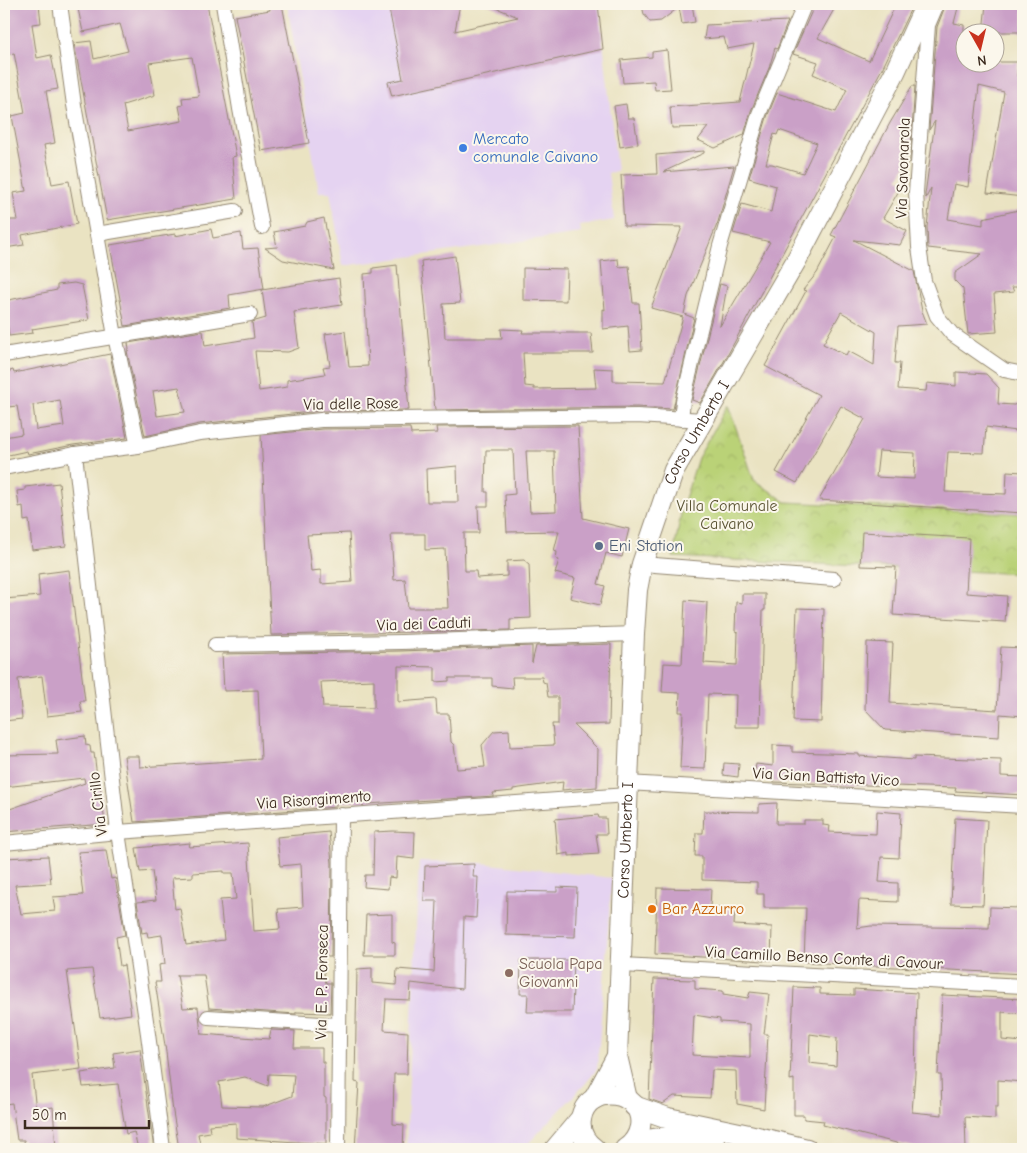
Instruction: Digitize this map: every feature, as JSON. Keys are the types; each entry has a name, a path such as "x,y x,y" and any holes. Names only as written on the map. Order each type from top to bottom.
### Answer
{"main road":[{"name":"Corso Umberto I","path":"630,1146 639,1133 639,1114 631,1102 617,1056 634,634 642,564 674,470 796,261 895,72 926,4"},
{"name":"Corso Umberto I","path":"555,1149 581,1118 583,1110 594,1099 617,1056"},
{"path":"594,1099 610,1094 619,1095 668,1118 807,1149"},
{"path":"581,1118 581,1132 587,1147"},
{"path":"630,1146 668,1137 750,1135"}],"street":[{"path":"60,4 74,105 115,336 138,446"},
{"path":"223,4 262,228"},
{"path":"681,418 720,246 756,123 806,4"},
{"name":"Via Savonarola","path":"936,4 928,25 916,192 919,247 924,281 937,316 952,334 1004,370 1023,374"},
{"path":"97,234 235,210"},
{"path":"4,355 250,314"},
{"name":"Via delle Rose","path":"4,468 75,454 138,446 200,433 321,420 627,416 704,420"},
{"name":"Via Cirillo","path":"75,454 118,832 163,1149"},
{"path":"642,564 834,579"},
{"name":"Via dei Caduti","path":"215,644 402,642 634,634"},
{"name":"Via Risorgimento","path":"4,843 627,789"},
{"name":"Via Gian Battista Vico","path":"627,789 1023,806"},
{"name":"Via E. P. Fonseca","path":"338,1149 341,815"},
{"name":"Via Camillo Benso Conte di Cavour","path":"622,965 1023,986"},
{"path":"208,1017 338,1025"}],"shaded area":[{"name":"Mercato comunale Caivano","path":"287,4 388,4 404,88 565,54 557,4 599,4 617,171 608,173 614,220 580,226 581,233 343,266 330,192 319,192"},
{"name":"Scuola Papa Giovanni","path":"419,862 481,863 612,878 597,1069 523,1149 406,1149"}],"green space":[{"name":"Villa Comunale Caivano","path":"728,405 754,480 786,502 1023,514 1023,574 673,557 682,508 698,458"}],"building":[{"path":"4,4 39,4 41,23 32,24 37,58 51,55 58,89 46,91 55,143 44,145 52,184 69,181 77,224 22,235 24,245 5,248 4,220 18,220 13,193 26,191 12,116 25,113 14,53 4,55"},
{"path":"77,4 207,4 236,156 232,157 236,199 107,220 74,43 91,41 94,59 128,51 120,24 83,32","holes":["192,57 199,96 182,98 183,105 179,106 182,121 128,131 123,105 155,95 149,63"]},
{"path":"269,4 282,4 309,143 261,151 235,16 270,10"},
{"path":"388,4 460,4 455,31 518,17 487,4 598,4 603,49 392,96 388,82 403,79"},
{"path":"645,4 692,4 695,22 682,24 679,7 661,21 650,22 644,14"},
{"path":"815,4 837,4 818,38 869,61 896,4 913,4 884,65 700,403 692,400 720,284 727,286 720,326 770,242 733,233 742,204 771,212 776,186 749,178 767,117 777,93 836,112 847,89 813,74 818,62 793,54","holes":["779,130 817,143 803,173 766,164 774,134 777,135"]},
{"path":"946,4 959,4 954,22 954,72 1004,72 1004,62 1018,62 1017,76 1023,76 1023,197 987,193 1004,92 979,86 968,187 954,184 948,219 983,225 983,218 1023,209 1023,287 1012,287 1014,292 994,294 997,332 968,334 963,289 955,281 955,273 982,254 928,248 927,227 931,188 926,198 925,195 935,121 929,130 937,27"},
{"path":"986,4 1023,4 1023,32 1004,32 1004,22 984,22"},
{"path":"788,21 777,49 775,48 744,135 715,148 698,140 708,127 672,128 670,107 740,102 754,44 727,49 724,37 704,39 706,25"},
{"path":"667,50 671,89 655,90 654,81 623,83 621,60 652,57 652,52"},
{"path":"912,86 915,86 910,160 898,178 904,182 883,218 907,231 900,245 854,240 914,271 922,311 927,324 898,326 895,363 900,363 898,389 926,391 927,383 956,386 956,372 986,374 999,388 998,404 1014,405 1023,401 1023,432 986,427 984,453 948,452 945,492 1006,494 1007,471 1023,472 1023,513 819,500 865,419 841,406 797,483 776,472 819,395 765,366 806,291 803,290 817,273 836,237 831,235 890,123","holes":["841,312 876,332 874,365 848,351 846,355 823,344","879,451 915,453 914,479 876,477"]},
{"path":"626,104 628,118 634,118 638,144 620,147 614,106"},
{"path":"704,151 704,153 663,172 734,166 718,222 688,296 684,314 694,318 673,409 637,407 435,410 421,261 455,256 460,303 443,304 445,338 502,338 501,329 523,330 522,333 591,333 593,353 523,353 525,386 534,387 534,389 596,388 594,368 613,369 613,381 665,382 683,317 651,308 682,227 624,226 621,175 657,174 656,155"},
{"path":"324,218 334,270 283,260 265,248 277,247 274,232 305,226 307,222"},
{"path":"211,229 213,238 241,233 243,249 258,248 264,289 229,295 230,308 125,326 110,245"},
{"path":"618,259 619,267 629,266 633,303 639,303 642,350 630,351 628,326 603,329 603,309 605,310 601,261"},
{"path":"397,265 409,410 320,411 199,424 145,436 127,351 129,350 128,343 203,331 205,346 254,338 252,322 266,318 262,290 339,278 342,305 294,312 299,348 288,352 255,351 259,391 287,387 287,380 325,374 323,367 330,366 325,334 345,331 349,367 368,366 364,274 373,273 373,268","holes":["179,387 185,412 157,416 153,391"]},
{"path":"523,268 567,269 566,301 523,300"},
{"path":"74,283 82,285 89,320 32,329 33,333 9,336 4,301 57,290 57,285"},
{"path":"110,354 127,438 73,445 28,454 27,451 4,456 4,437 22,434 17,406 4,406 4,373 13,370 14,373","holes":["60,400 64,426 36,430 33,405"]},
{"path":"578,426 583,518 629,529 622,557 606,553 598,584 605,586 600,605 570,598 575,578 555,573 559,560 556,559 557,552 554,551 559,531 507,532 505,495 515,494 513,450 486,450 485,492 488,492 488,506 478,506 479,533 464,533 465,571 476,571 477,578 507,576 507,561 524,560 529,564 531,618 510,619 510,630 271,635 261,435 322,429 410,428 411,434 437,433 436,427","holes":["526,451 554,451 556,511 530,512","457,466 458,502 427,502 426,469","349,533 352,582 321,584 321,570 311,571 307,535","391,534 425,534 425,550 445,549 448,608 408,608 405,579 394,580"]},
{"path":"59,483 66,546 32,550 29,520 24,521 23,506 19,507 17,491 25,490 25,487"},
{"path":"862,532 969,538 966,593 1007,596 1005,622 893,615 896,567 860,566"},
{"path":"69,570 85,701 80,701 82,712 47,716 42,676 18,679 22,719 4,721 4,599 40,596 38,574"},
{"path":"742,594 765,594 760,727 735,727 736,695 708,694 705,769 680,768 683,712 679,712 680,693 662,692 664,663 682,664 685,600 707,602 704,663 737,665 738,632 735,631 736,602 742,603"},
{"path":"797,608 824,609 821,722 793,721"},
{"path":"867,642 893,643 890,703 997,710 1001,647 1023,648 1023,716 1000,714 999,737 885,730 865,709"},
{"path":"611,644 609,724 574,725 598,749 597,787 562,790 563,782 493,793 494,796 367,804 367,802 336,802 336,807 134,822 124,756 139,756 140,767 261,759 258,690 224,691 222,654 402,651 532,646 532,663 536,646","holes":["398,666 435,667 435,682 449,681 449,678 492,678 492,686 513,688 512,677 542,677 543,682 546,683 548,697 558,697 558,724 552,724 554,745 510,747 509,730 494,731 482,745 485,767 457,769 454,745 451,742 449,714 437,714 436,699 398,702","374,680 374,708 323,707 321,682"]},
{"path":"85,736 86,745 90,746 91,753 94,753 105,824 4,832 4,811 85,783 84,778 4,787 4,755 58,754 56,740"},
{"path":"773,745 792,746 792,752 859,754 859,756 914,760 914,757 1001,760 1001,776 1023,777 1023,795 955,791 956,788 773,782 773,779 754,777 756,764 773,766"},
{"path":"724,763 739,764 738,777 723,775"},
{"path":"777,803 776,824 804,824 804,820 823,820 823,825 830,826 829,832 876,834 877,811 901,813 899,858 881,857 879,882 898,883 898,902 859,900 857,928 871,926 989,928 990,907 1020,908 1019,935 1023,936 1023,974 804,962 806,908 764,908 764,894 757,894 757,882 702,880 702,856 695,856 696,833 703,833 704,811 759,812 759,804"},
{"path":"598,815 599,818 606,818 607,834 596,834 599,854 569,856 569,853 558,855 555,819"},
{"path":"955,818 987,820 983,905 951,904"},
{"path":"329,832 332,863 331,957 321,957 326,983 331,983 330,1013 296,1012 296,1014 209,1008 204,975 177,975 183,1008 198,1007 201,1034 269,1039 271,1030 295,1031 294,1048 322,1048 324,1097 326,1098 326,1144 236,1138 236,1123 209,1125 210,1132 198,1134 201,1149 179,1149 155,982 161,982 159,965 165,964 162,935 148,937 147,932 142,933 137,902 156,900 152,871 140,872 136,848 190,843 189,847 248,843 254,931 280,929 278,909 303,907 301,864 280,866 277,837","holes":["224,871 224,873 233,873 236,899 220,900 224,940 186,945 180,908 175,909 172,878 193,877 193,873","269,1074 294,1075 292,1096 263,1107 222,1106 219,1082 245,1077 268,1086"]},
{"path":"374,832 415,832 414,859 397,857 396,878 389,877 388,889 364,887 365,875 373,875"},
{"path":"106,850 111,879 115,878 125,935 116,937 120,966 124,965 131,1014 100,1018 92,969 67,971 81,1069 32,1075 36,1110 53,1107 56,1149 25,1149 24,1140 17,1140 12,1103 5,1104 4,858 48,856 51,883 15,885 21,914 55,911 53,897 83,895 78,852"},
{"path":"474,864 473,877 478,877 476,918 464,917 462,989 411,983 410,1000 386,999 384,1030 408,1032 407,1074 394,1074 393,1124 404,1125 403,1149 355,1149 359,1083 355,1082 357,969 372,968 372,983 396,985 397,969 434,972 437,901 424,901 425,866"},
{"path":"557,887 577,888 575,937 506,935 507,891 557,892"},
{"path":"657,888 711,889 710,907 735,909 734,925 772,927 771,960 655,954"},
{"path":"392,914 392,942 395,943 395,955 364,955 366,915"},
{"path":"521,960 574,960 572,1012 527,1012 528,994 520,994"},
{"path":"654,979 695,980 695,989 723,991 723,994 748,998 750,992 769,994 764,1034 768,1034 764,1109 737,1104 736,1071 712,1070 710,1098 674,1096 663,1104 649,1099","holes":["694,1015 720,1019 720,1022 750,1024 750,1058 692,1055"]},
{"path":"794,987 820,988 820,994 854,995 854,989 917,993 912,1112 942,1115 941,1075 938,1075 942,995 1023,999 1023,1014 1002,1012 1002,1040 1023,1042 1023,1082 998,1080 998,1107 995,1107 995,1119 965,1117 966,1149 921,1149 823,1125 824,1121 804,1119 804,1115 794,1115 794,1079 790,1080","holes":["810,1034 837,1038 836,1066 809,1063"]},
{"path":"140,1049 154,1149 138,1149 134,1132 126,1134 118,1084 83,1087 81,1073 115,1068 113,1053"}],"place":[{"name":"Mercato comunale Caivano","path":"463,148"},
{"name":"Eni Station","path":"599,546"},
{"name":"Bar Azzurro","path":"652,909"},
{"name":"Scuola Papa Giovanni","path":"509,973"}]}
